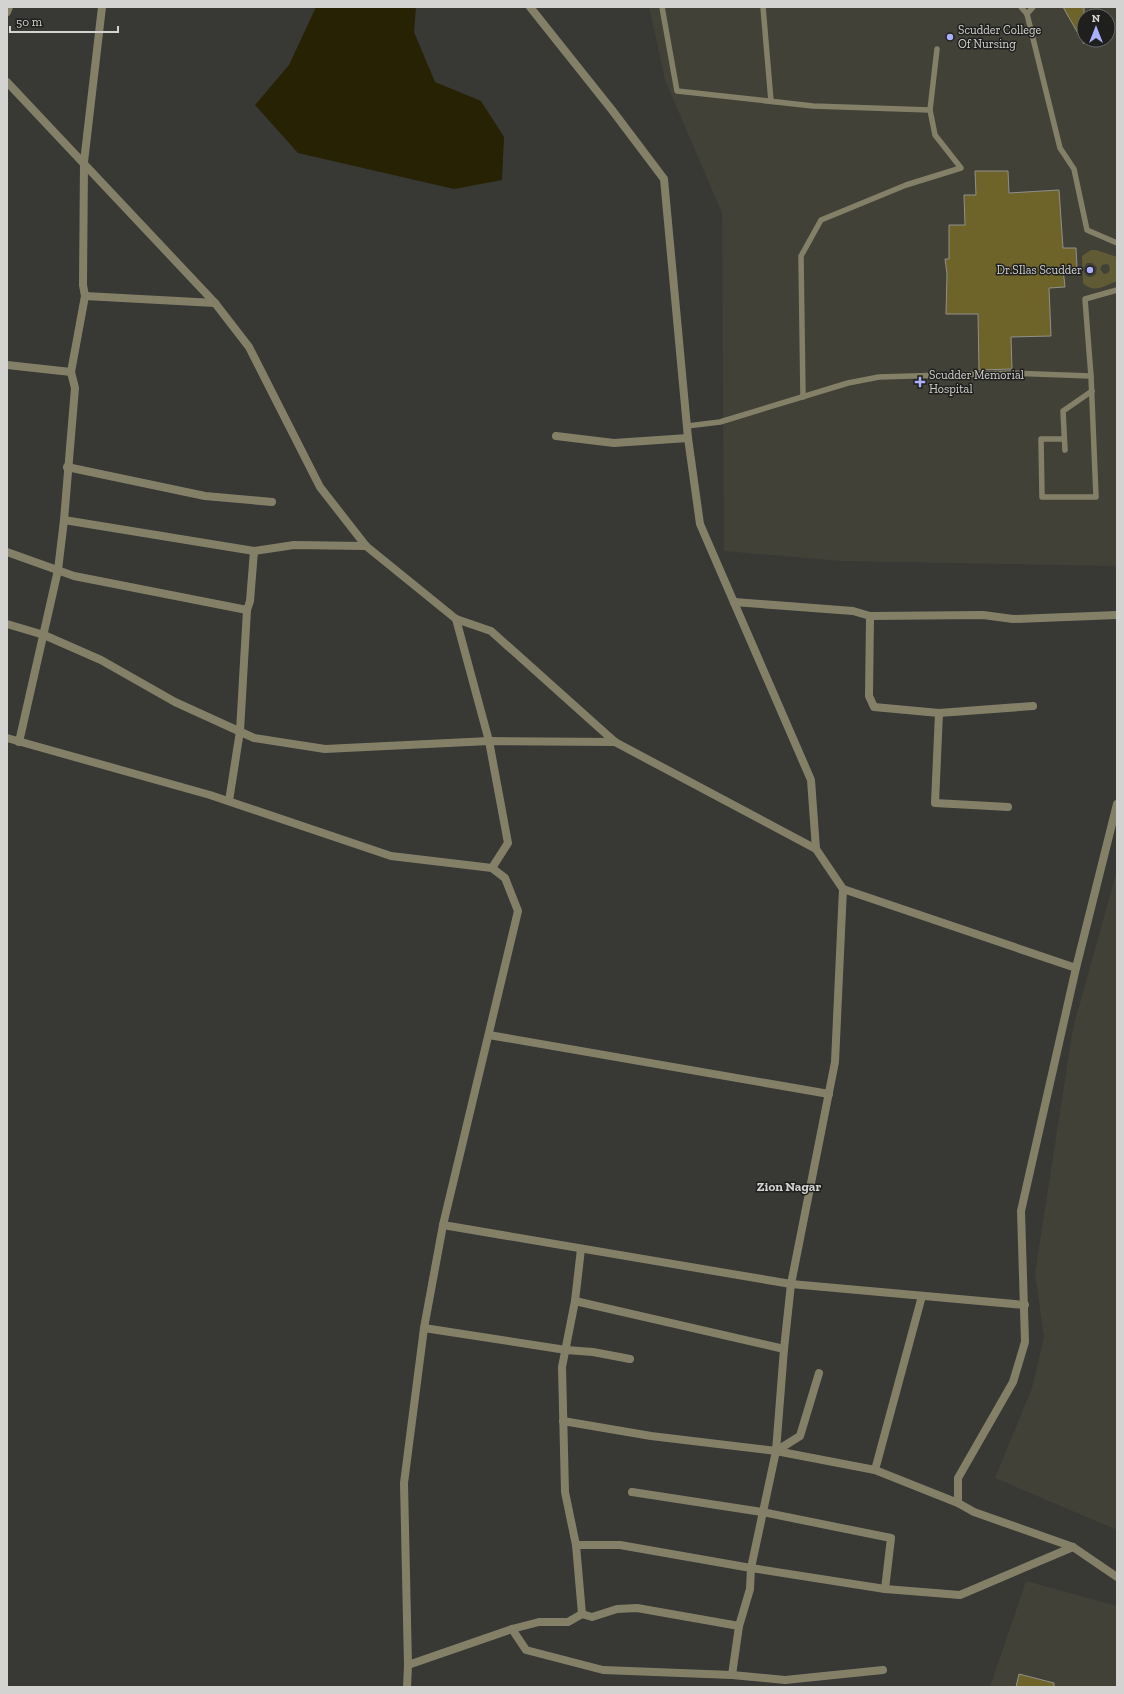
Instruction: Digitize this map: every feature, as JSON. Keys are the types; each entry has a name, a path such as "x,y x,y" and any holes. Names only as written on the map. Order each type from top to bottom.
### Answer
{"street":[{"path":"7,12 9,7"},
{"path":"19,742 58,570 64,520 67,467 75,388 71,372 85,296 83,285 84,162 102,7"},
{"path":"530,7 612,110 664,179 688,438 700,524 811,780 816,849"},
{"path":"7,82 215,302 249,347 320,487 366,546 456,619 491,631 615,742 816,849 843,889 835,1062 791,1284 776,1451 751,1568 750,1589 738,1626 732,1675"},
{"path":"85,296 215,302"},
{"path":"7,365 71,372"},
{"path":"556,436 614,443 688,438"},
{"path":"67,467 205,496 272,502"},
{"path":"64,520 254,552 294,545 366,546"},
{"path":"7,552 74,576 247,610"},
{"path":"229,801 240,731 247,610 250,602 254,552"},
{"path":"734,602 853,611 870,616 983,615 1013,619 1117,615"},
{"path":"870,616 869,696 874,707 939,713 1033,706"},
{"path":"456,619 490,741 508,843 492,868"},
{"path":"7,624 44,635 101,660 175,702 254,738 325,750 490,741 615,742"},
{"path":"939,713 935,803 1008,807"},
{"path":"7,738 210,795 391,856 492,868 505,878 518,911 444,1225 424,1328 404,1483 408,1665 407,1687"},
{"path":"958,1503 958,1478 1013,1382 1025,1342 1025,1305 1020,1211 1076,968 1117,804"},
{"path":"843,889 1076,968"},
{"path":"489,1035 829,1094"},
{"path":"444,1225 791,1284 1025,1305"},
{"path":"581,1249 575,1301 562,1367 565,1492 576,1545 582,1614"},
{"path":"875,1470 922,1296"},
{"path":"575,1301 784,1349"},
{"path":"424,1328 566,1350 593,1352 630,1359"},
{"path":"776,1451 800,1436 819,1373"},
{"path":"563,1421 651,1436 776,1451 875,1470 958,1503 974,1512 1073,1547 1117,1577"},
{"path":"632,1492 762,1512 891,1538 885,1589"},
{"path":"576,1545 620,1545 751,1568 885,1589 960,1595 1073,1547"},
{"path":"408,1665 512,1629 539,1622 568,1622 582,1614 592,1617 617,1609 637,1608 738,1626"},
{"path":"512,1629 526,1650 603,1670 732,1675 785,1680 883,1670"}],"lane":[{"path":"662,7 677,91 813,106 930,110"},
{"path":"763,7 772,101"},
{"path":"1021,7 1027,14 1060,148 1074,169 1087,230 1117,243"},
{"path":"1027,14 1034,7"},
{"path":"802,397 801,256 821,220 906,184 962,168 935,134 930,110 937,49"},
{"path":"1064,439 1041,439 1042,497 1096,496 1092,391 1085,299 1117,290"},
{"path":"687,426 720,422 802,397 879,377 1010,374 1091,376"},
{"path":"1065,450 1063,411 1092,391"}],"shaded area":[{"path":"316,7 416,7 414,32 435,82 481,101 504,137 502,180 454,189 298,153 255,105 289,65"},
{"name":"Scudder Memorial Hospital","path":"649,7 1117,7 1117,566 842,561 724,551 722,213 665,80"},
{"path":"1091,250 1096,250 1117,257 1117,281 1095,289 1087,286 1083,283 1082,256","holes":["1087,263 1092,263 1097,267 1096,274 1093,276 1088,277 1084,273 1083,268","1102,265 1109,265 1110,270 1108,273 1104,274 1100,269"]},
{"path":"1117,870 1117,1530 995,1478 1032,1388 1044,1337 1035,1273 1073,1028"},
{"path":"1026,1581 1117,1606 1117,1687 990,1687"}],"building":[{"path":"1063,7 1084,7 1076,8 1076,30"},
{"path":"975,171 1008,171 1009,193 1059,190 1063,248 1076,248 1077,267 1063,268 1065,287 1049,288 1051,336 1011,337 1012,369 979,370 978,314 946,314 947,274 945,259 949,259 949,225 965,225 964,195 976,195"},
{"path":"1019,1674 1054,1683 1054,1687 1016,1687"}],"place":[{"name":"Scudder College Of Nursing","path":"950,37"},
{"name":"Dr.SIlas Scudder","path":"1090,270"},
{"name":"Scudder Memorial Hospital","path":"920,382"}],"district":[{"name":"Zion Nagar","path":"789,1186"}]}
